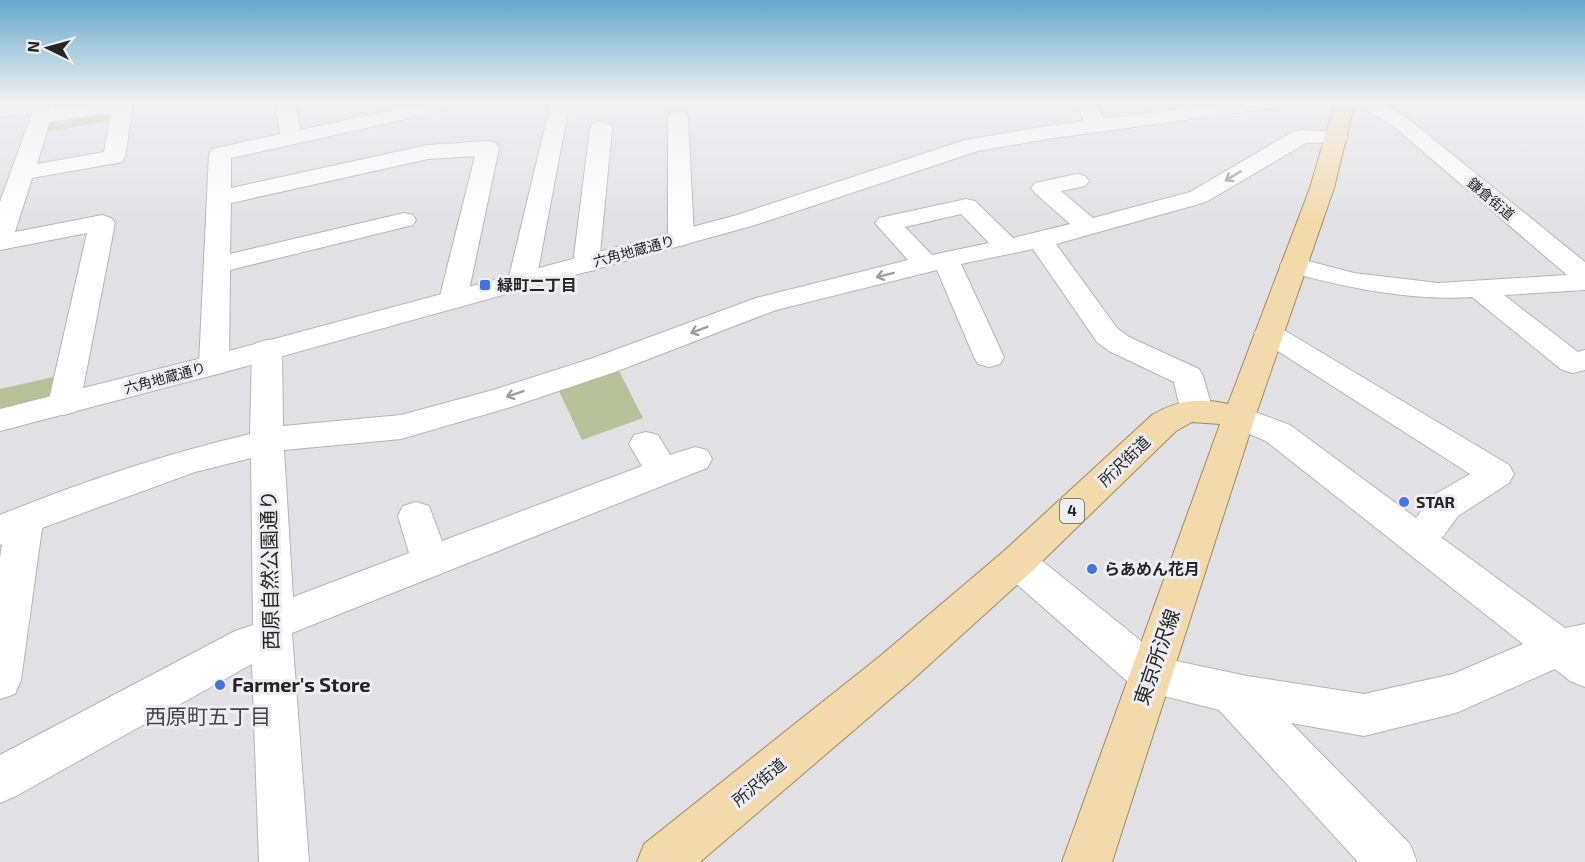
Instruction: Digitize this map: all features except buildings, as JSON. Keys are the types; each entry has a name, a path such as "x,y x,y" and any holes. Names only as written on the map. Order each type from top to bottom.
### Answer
{"main road":[{"path":"1196,408 1239,417 1322,188 1335,142"},
{"name":"所沢街道","path":"662,862 894,670 1017,562 1164,423 1178,413 1196,408"},
{"name":"東京所沢線","path":"1087,862 1239,417"}],"street":[{"path":"32,142 0,240 102,223 64,404"},
{"path":"22,173 114,157 117,142"},
{"path":"214,365 220,154 269,142"},
{"path":"428,152 431,142"},
{"path":"522,281 551,142"},
{"path":"586,264 606,142"},
{"path":"679,142 681,238"},
{"name":"六角地蔵通り","path":"0,420 267,351 746,220 990,142"},
{"path":"0,680 12,525 189,462 291,436 401,427 503,398 604,365 766,304 936,262 1040,240 1198,197 1291,142"},
{"name":"鎌倉街道","path":"1424,142 1585,276"},
{"path":"219,198 428,152 488,148 453,300"},
{"path":"1077,181 1043,189 1089,227"},
{"path":"989,357 936,262 888,224 966,206 1007,247"},
{"path":"216,265 404,220"},
{"path":"1040,240 1107,335 1119,344 1188,376 1196,408"},
{"path":"1293,265 1353,281 1438,291 1585,282"},
{"path":"1479,289 1573,363 1585,360"},
{"path":"1269,333 1497,474 1445,506 1419,542"},
{"name":"西原自然公園通り","path":"267,351 272,629 284,862"},
{"path":"1239,417 1278,433 1419,542 1576,653"},
{"path":"0,780 250,644 272,629 668,458"},
{"path":"416,516 430,561"},
{"path":"1017,562 1151,675 1231,692 1364,715 1456,693 1576,653"},
{"path":"1231,692 1392,862"}],"green space":[{"path":"617,367 643,418 582,440 557,387"},
{"path":"58,376 55,399 0,413 0,389"}],"place":[{"name":"緑町二丁目","path":"485,285"},
{"name":"STAR","path":"1404,502"},
{"name":"らあめん花月","path":"1092,569"},
{"name":"Farmer's Store","path":"220,685"}],"district":[{"name":"西原町五丁目","path":"208,717"}]}
